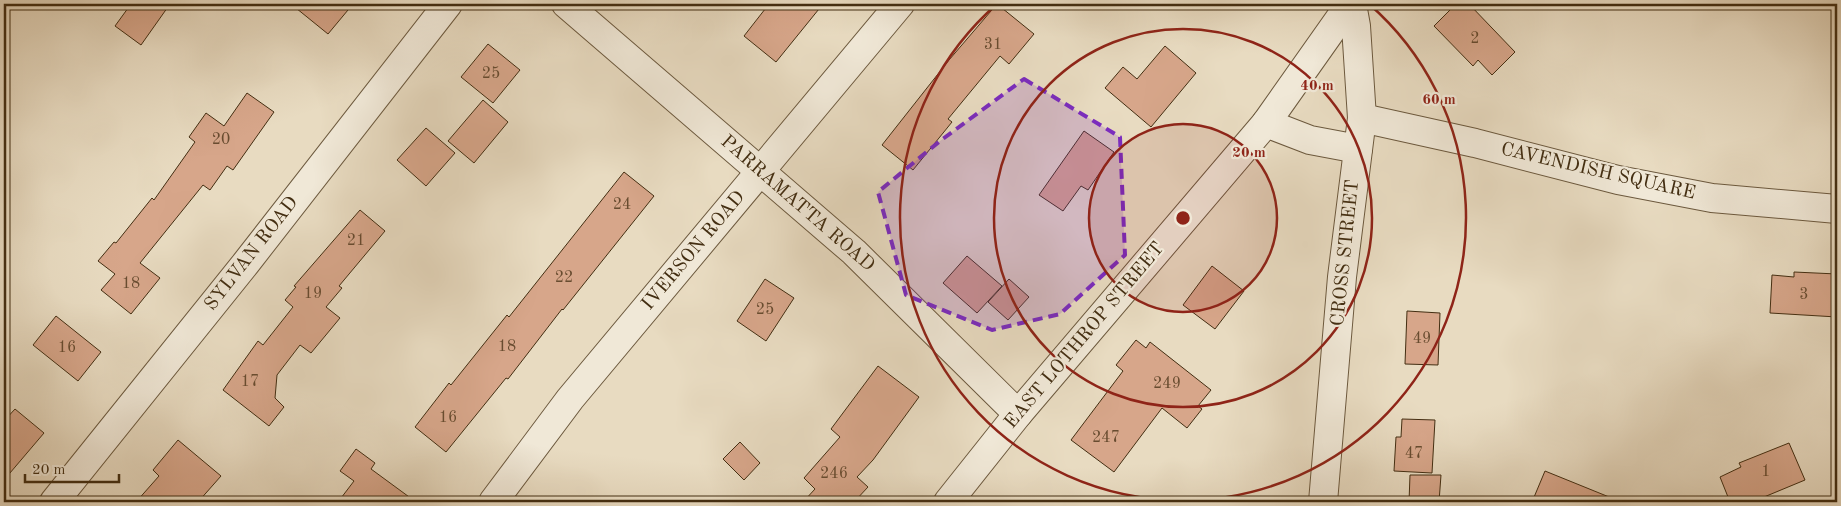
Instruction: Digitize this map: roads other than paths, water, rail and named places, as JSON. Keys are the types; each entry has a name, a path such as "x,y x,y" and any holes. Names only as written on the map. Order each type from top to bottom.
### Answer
{"street":[{"name":"SYLVAN ROAD","path":"54,502 240,271 448,4"},
{"name":"PARRAMATTA ROAD","path":"566,4 854,252 1018,414"},
{"name":"IVERSON ROAD","path":"493,502 570,399 900,4"},
{"name":"CROSS STREET","path":"1323,502 1342,277 1362,118 1356,26 1351,4"},
{"name":"EAST LOTHROP STREET","path":"948,502 1018,414 1266,123 1351,4"},
{"name":"CAVENDISH SQUARE","path":"1362,118 1475,143 1618,180 1712,198 1837,209"},
{"path":"1266,123 1310,140 1358,150"}]}
